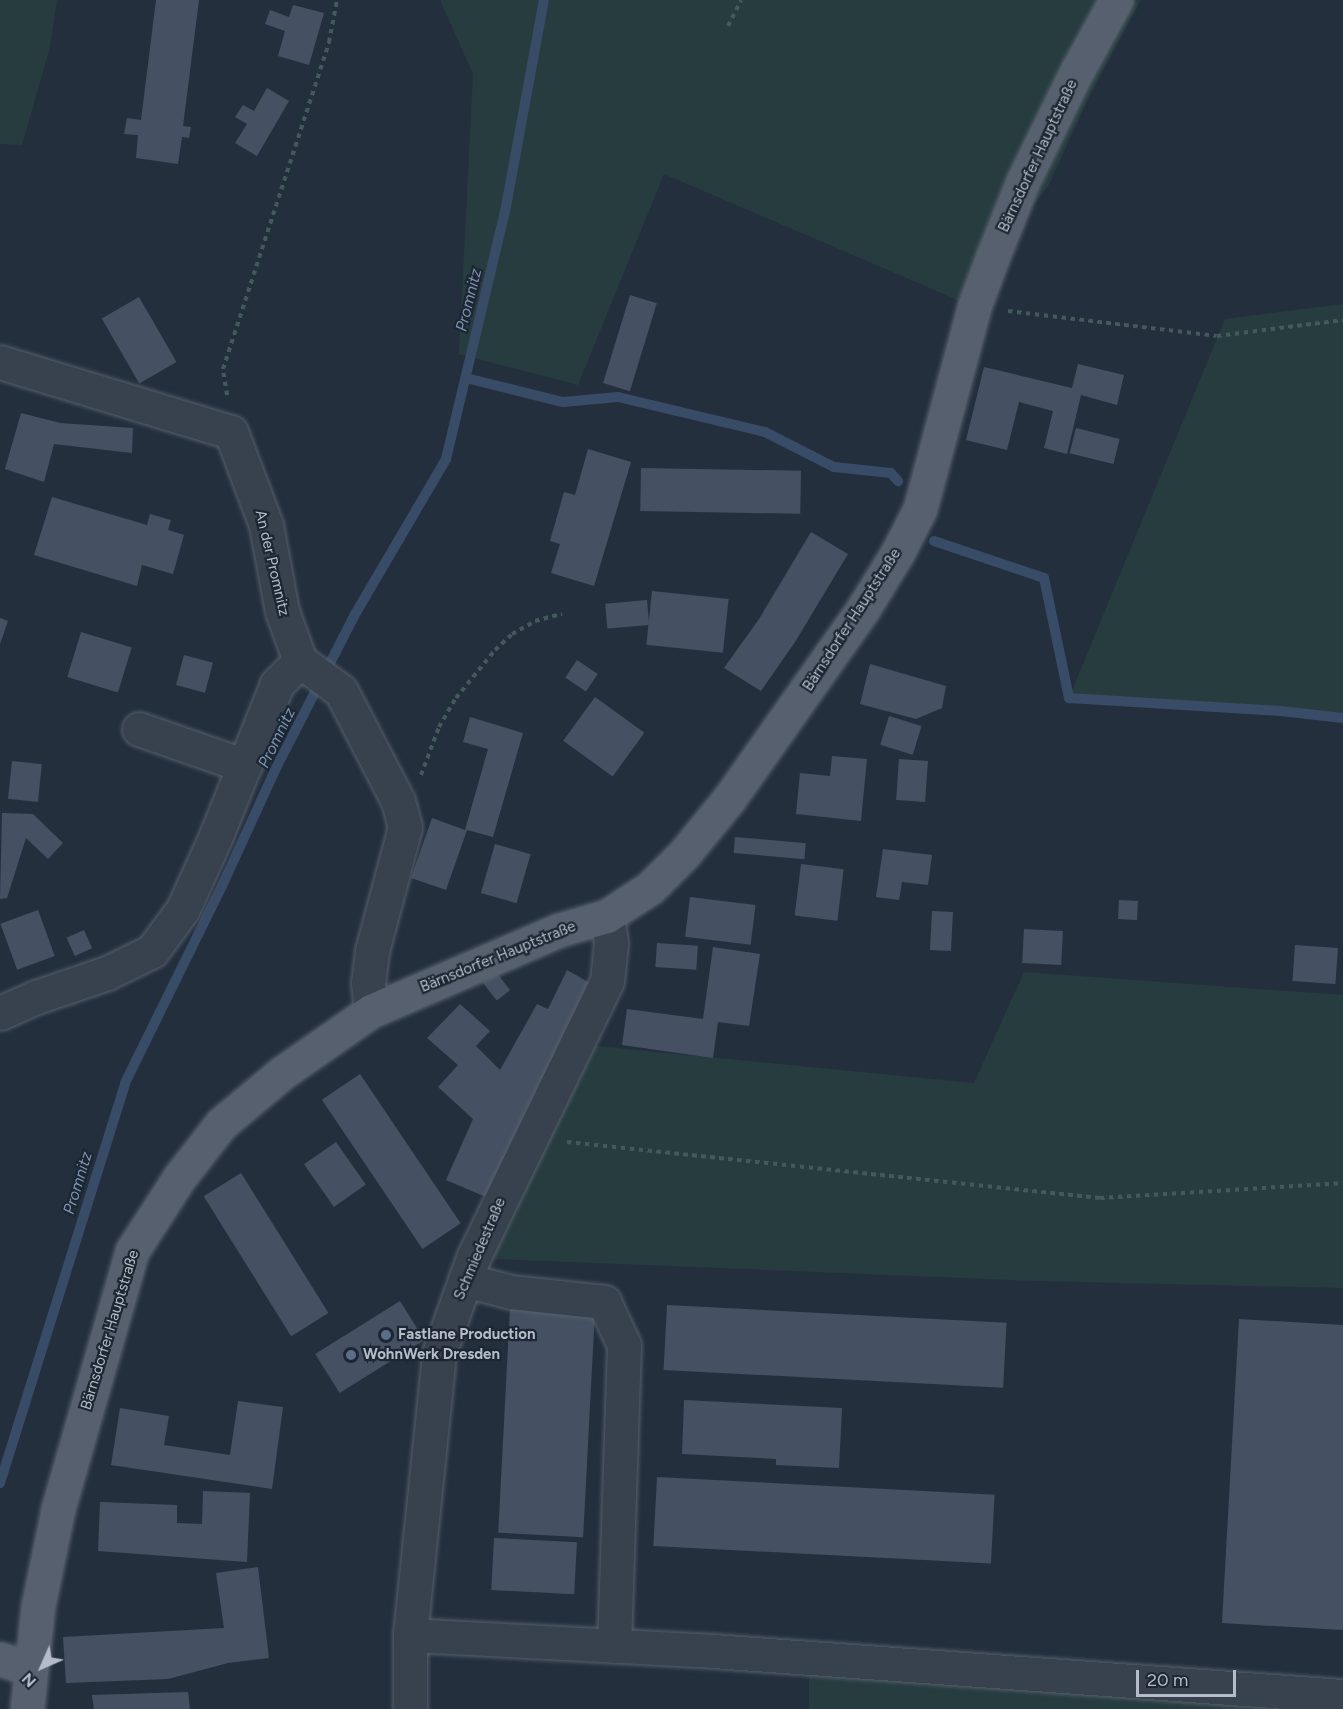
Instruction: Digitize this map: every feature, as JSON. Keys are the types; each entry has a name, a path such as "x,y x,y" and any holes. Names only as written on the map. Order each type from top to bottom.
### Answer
{"main road":[{"name":"Bärnsdorfer Hauptstraße","path":"27,1709 39,1606 58,1509 132,1251 179,1178 220,1124 282,1073 371,1011 559,930 607,916 650,888 684,854 729,799 863,609 898,552 920,508 974,307 1023,181 1077,71 1116,0"},
{"path":"0,1659 30,1669"}],"street":[{"path":"0,362 231,432"},
{"name":"An der Promnitz","path":"231,432 266,525 282,611 300,661"},
{"path":"0,1013 36,997 106,973 152,951 183,909 245,766 277,684 300,661 341,691 398,801 405,827 372,951 368,983 371,1011"},
{"path":"139,729 245,766"},
{"name":"Schmiedestraße","path":"410,1709 410,1635 439,1353 465,1280 530,1138 607,981 611,942 607,916"},
{"path":"465,1280 512,1292 604,1302 624,1345 614,1646"},
{"path":"410,1635 614,1646 1343,1696"}],"path":[{"path":"231,432 223,369 328,42 337,0"},
{"path":"728,26 741,0"},
{"path":"974,307 1217,336 1343,320"},
{"path":"398,801 414,788 426,767 439,727 456,698 495,650 512,634 535,621 562,614"},
{"path":"530,1138 1100,1198 1343,1183"}],"green space":[{"path":"0,0 57,0 50,47 22,145 0,144"},
{"path":"440,0 1141,0 1089,97 1049,185 993,256 974,307 664,174 578,385 459,354 473,74"},
{"path":"1343,304 1343,718 1281,711 1069,698 1225,319"},
{"path":"1024,972 1343,995 1343,1288 1037,1281 473,1258 586,1045 974,1083"},
{"path":"809,1666 1343,1709 809,1709"}],"building":[{"path":"156,0 199,0 183,126 191,127 189,138 182,137 178,164 136,158 138,135 124,134 127,118 141,120"},
{"path":"293,5 324,13 309,65 278,56 285,31 265,24 270,10 289,17"},
{"path":"267,88 289,101 257,156 235,143 247,124 235,117 243,105 254,111"},
{"path":"630,295 657,303 630,391 603,383"},
{"path":"139,297 177,362 139,383 102,318"},
{"path":"1078,364 1124,375 1117,405 1081,395 1067,454 1044,448 1053,411 1019,402 1007,450 966,440 984,367 1072,388"},
{"path":"21,413 60,423 133,428 132,453 54,444 44,482 5,469"},
{"path":"1076,428 1120,439 1113,464 1070,453"},
{"path":"588,449 631,462 594,586 551,573 560,544 550,541 564,492 575,495"},
{"path":"641,468 801,471 800,514 640,511"},
{"path":"52,497 147,525 150,514 171,520 168,530 184,535 173,574 142,565 137,586 34,555"},
{"path":"811,532 848,554 795,642 761,691 724,668 759,619"},
{"path":"652,591 729,599 723,653 646,645"},
{"path":"647,600 649,625 607,629 605,604"},
{"path":"0,618 8,621 0,644"},
{"path":"81,632 132,647 118,692 67,677"},
{"path":"184,655 213,663 205,693 176,685"},
{"path":"577,660 598,674 586,691 565,677"},
{"path":"870,664 946,686 942,708 916,719 860,704"},
{"path":"595,697 644,733 613,777 563,741"},
{"path":"889,716 922,726 913,755 880,745"},
{"path":"470,717 523,733 493,837 467,830 446,890 411,878 432,818 465,830 488,749 463,742"},
{"path":"832,756 867,759 861,821 796,814 800,773 830,776"},
{"path":"899,759 928,761 925,802 896,800"},
{"path":"12,761 42,764 38,802 8,799"},
{"path":"2,813 33,814 63,843 48,859 26,838 7,898 0,899"},
{"path":"735,837 806,843 804,859 734,853"},
{"path":"495,844 531,854 517,903 481,893"},
{"path":"883,849 932,855 928,885 902,882 899,900 876,897"},
{"path":"801,864 844,869 837,921 795,916"},
{"path":"690,897 756,905 751,945 685,937"},
{"path":"1119,900 1138,901 1137,920 1118,919"},
{"path":"38,910 55,956 17,970 0,924"},
{"path":"932,911 953,912 951,951 930,950"},
{"path":"1024,929 1063,931 1061,965 1022,963"},
{"path":"84,930 92,948 75,956 67,938"},
{"path":"657,943 698,946 696,970 655,967"},
{"path":"1295,945 1338,948 1335,984 1292,981"},
{"path":"713,947 760,954 749,1026 718,1022 713,1058 622,1045 627,1009 703,1019"},
{"path":"567,970 590,983 486,1197 446,1180 473,1119 438,1087 458,1065 427,1038 460,1004 490,1031 476,1046 500,1070 537,1004 548,1009"},
{"path":"496,972 510,990 497,1001 483,982"},
{"path":"360,1074 461,1223 423,1249 322,1100"},
{"path":"336,1142 366,1185 334,1207 304,1164"},
{"path":"241,1173 328,1313 291,1336 204,1196"},
{"path":"400,1301 424,1340 340,1393 315,1354"},
{"path":"667,1305 1007,1323 1003,1388 664,1370"},
{"path":"510,1308 595,1312 583,1537 498,1533"},
{"path":"1239,1319 1343,1325 1343,1630 1222,1623"},
{"path":"684,1400 842,1408 839,1468 776,1465 776,1459 682,1454"},
{"path":"238,1401 283,1407 272,1489 111,1465 120,1408 169,1416 164,1445 230,1455"},
{"path":"657,1477 995,1495 991,1564 653,1546"},
{"path":"203,1491 250,1493 247,1562 98,1551 100,1502 177,1505 177,1523 202,1524"},
{"path":"494,1538 577,1542 574,1594 491,1590"},
{"path":"258,1567 269,1658 228,1663 168,1679 66,1683 63,1637 224,1628 216,1573"},
{"path":"188,1692 190,1709 94,1709 92,1695"}],"waterway":[{"name":"Promnitz","path":"0,1483 125,1083 222,886 275,770 354,616 446,459 505,212 544,0"},
{"path":"466,378 563,402 618,397 765,432 834,467 891,473 898,481"},
{"path":"934,541 1044,578 1069,698 1281,711 1343,718"}],"place":[{"name":"Fastlane Production","path":"386,1335"},
{"name":"WohnWerk Dresden","path":"351,1355"}]}
